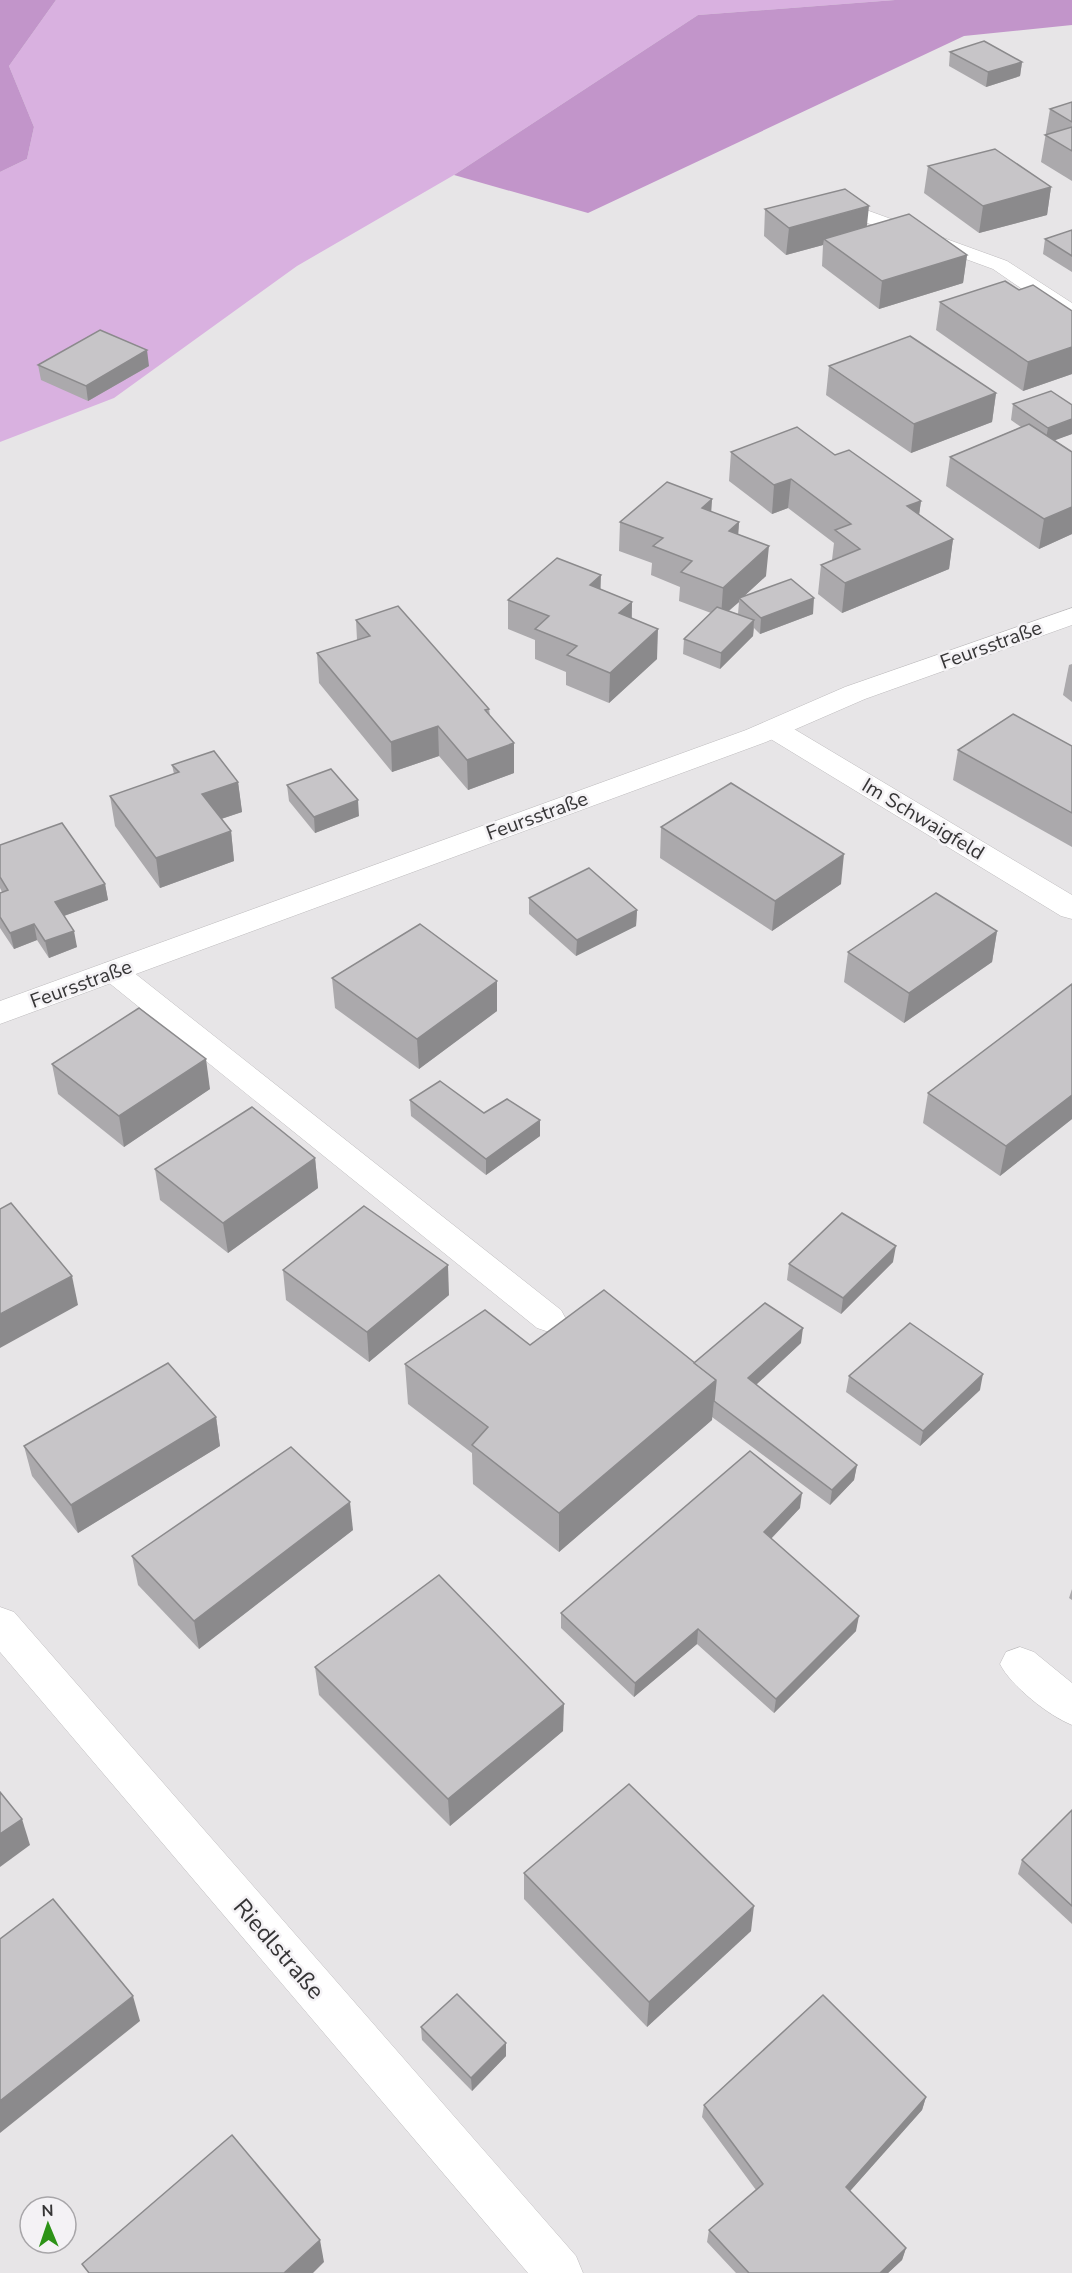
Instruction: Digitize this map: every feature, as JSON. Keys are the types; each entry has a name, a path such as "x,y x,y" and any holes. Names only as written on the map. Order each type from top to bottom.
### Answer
{"street":[{"name":"Feursstraße","path":"0,1013 774,729 855,693 1072,616"},
{"name":"Im Schwaigfeld","path":"774,729 1072,909"},
{"name":"Riedlstraße","path":"0,1624 559,2273"},
{"path":"1020,1664 1072,1707"}],"lane":[{"path":"847,209 1000,265 1072,313"},
{"path":"113,971 549,1318"}],"shaded area":[{"path":"0,0 56,0 9,66 34,127 27,159 0,172"},
{"path":"56,0 895,0 698,15 454,175 297,266 114,398 0,442 0,172 27,159 34,127 9,66"},
{"path":"895,0 1072,0 1072,25 964,36 588,213 454,175 698,15"}],"building":[{"path":"984,41 1022,62 988,72 950,52"},
{"path":"1072,102 1072,122 1050,109"},
{"path":"1072,127 1072,151 1045,135"},
{"path":"995,149 1051,187 983,206 928,166"},
{"path":"845,189 869,206 789,228 765,209"},
{"path":"909,214 967,255 882,281 824,239"},
{"path":"1072,230 1072,256 1045,239"},
{"path":"1005,281 1019,290 1033,285 1072,311 1072,347 1028,362 940,302"},
{"path":"100,330 147,350 86,386 38,365"},
{"path":"910,336 996,393 914,424 829,366"},
{"path":"1051,391 1072,405 1072,419 1048,428 1013,404"},
{"path":"1029,424 1072,452 1072,507 1044,519 950,457"},
{"path":"797,427 835,455 849,450 921,501 907,506 953,539 845,583 821,565 860,549 835,530 851,524 791,479 774,485 731,452"},
{"path":"667,482 712,499 702,508 739,522 729,531 769,546 723,588 681,572 692,561 653,546 663,538 620,522"},
{"path":"557,558 601,575 590,585 632,602 619,613 658,629 610,673 567,655 577,646 535,629 549,616 508,600"},
{"path":"791,579 814,598 761,618 739,598"},
{"path":"398,606 489,709 485,710 514,743 467,760 438,726 391,742 317,653 370,636 356,620"},
{"path":"717,607 754,620 721,653 684,639"},
{"path":"1013,714 1072,746 1072,813 958,750"},
{"path":"214,751 238,782 202,794 231,831 156,858 110,796 179,772 172,765"},
{"path":"331,769 358,800 314,817 287,785"},
{"path":"731,783 844,854 775,901 661,827"},
{"path":"62,823 105,884 55,902 74,931 45,941 34,924 10,933 0,917 0,893 8,890 0,877 0,845"},
{"path":"589,868 637,910 577,940 529,898"},
{"path":"936,893 997,931 909,993 848,952"},
{"path":"420,924 497,981 417,1039 332,978"},
{"path":"1072,984 1072,1095 1006,1146 928,1093"},
{"path":"139,1008 206,1059 119,1116 52,1064"},
{"path":"440,1081 484,1113 507,1099 540,1120 486,1159 410,1100"},
{"path":"252,1107 315,1158 223,1223 155,1169"},
{"path":"11,1203 72,1276 0,1314 0,1209"},
{"path":"364,1206 448,1265 367,1332 283,1270"},
{"path":"842,1213 896,1246 843,1298 789,1264"},
{"path":"604,1290 716,1380 559,1513 472,1445 488,1427 405,1364 485,1310 530,1345"},
{"path":"765,1303 803,1328 748,1378 857,1465 832,1490 714,1401 716,1380 694,1363"},
{"path":"910,1323 983,1374 923,1431 849,1376"},
{"path":"168,1363 216,1417 71,1505 24,1446"},
{"path":"291,1447 350,1502 194,1621 132,1556"},
{"path":"750,1451 802,1493 764,1532 859,1616 776,1699 698,1629 635,1683 561,1613"},
{"path":"439,1575 564,1704 448,1799 315,1667"},
{"path":"629,1784 754,1906 649,2002 524,1873"},
{"path":"0,1792 22,1819 0,1834"},
{"path":"1072,1810 1072,1906 1022,1860"},
{"path":"53,1899 133,1996 0,2101 0,1939"},
{"path":"457,1994 506,2043 471,2078 421,2027"},
{"path":"823,1995 926,2097 846,2187 906,2248 880,2273 749,2273 709,2230 763,2184 704,2105"},
{"path":"232,2135 320,2240 284,2273 89,2273 82,2264"}]}
